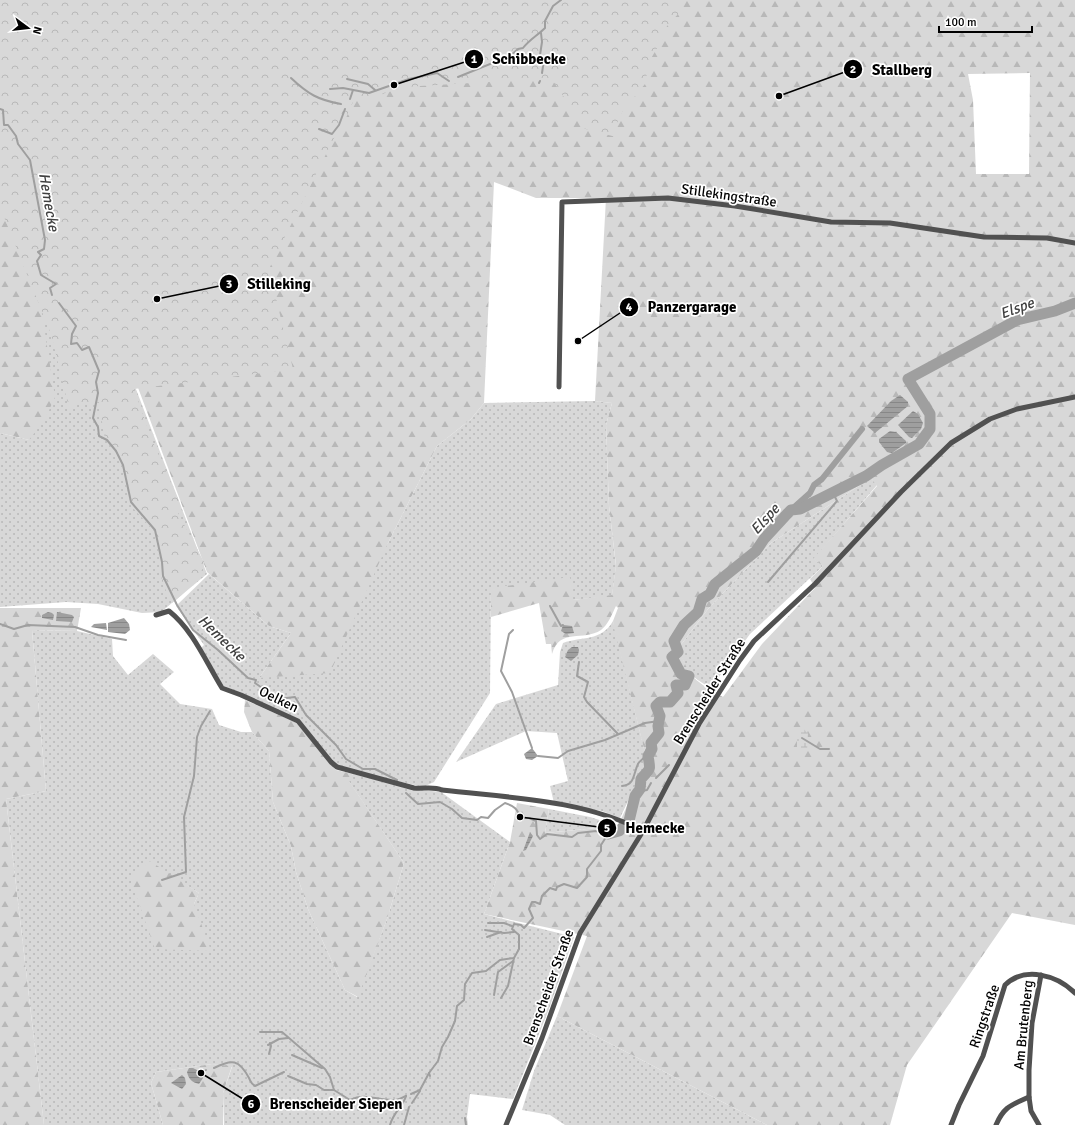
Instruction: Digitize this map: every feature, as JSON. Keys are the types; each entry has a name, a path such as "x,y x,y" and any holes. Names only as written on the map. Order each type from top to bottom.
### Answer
{"street":[{"name":"Stillekingstraße","path":"559,387 562,202 668,198 735,206 831,222 890,223 984,237 1047,238 1075,243"},
{"name":"Brenscheider Straße","path":"506,1125 542,1038 580,933 643,831 699,724 754,641 815,584 857,537 936,456 965,433 990,418 1017,409 1075,397"},
{"name":"Oelken","path":"156,615 169,611 181,623 200,649 222,688 242,695 298,721 331,762 337,767 414,788 423,789 435,787 442,790 547,803 606,814 643,831"},
{"name":"Ringstraße","path":"951,1125 983,1056 999,998 1005,985 1013,977 1024,974 1041,974 1058,982 1075,993"},
{"name":"Am Brutenberg","path":"1039,1125 1032,1111 1029,1097 1030,1042 1041,974"},
{"path":"996,1125 1002,1112 1007,1107 1029,1097"}],"green space":[{"path":"0,0 134,384 207,574 161,612 142,613 98,604 66,602 0,607 0,433 29,440 34,263"},
{"path":"0,0 679,0 680,12 667,26 664,36 649,62 645,84 622,112 617,123 616,137 582,128 576,115 553,81 505,81 420,86 400,88 368,99 356,95 343,125 336,134 269,269 293,369 134,389 152,440 179,501 182,511 177,511 204,562 197,579 172,603 162,582 156,533 131,506 122,466 104,435 99,402 74,405 70,412 51,334 0,207"},
{"path":"545,0 1075,0 1075,925 1012,913 907,1065 890,1125 767,1125 557,1016 587,936 484,914 510,842 517,803 549,809 545,833 618,826 647,761 614,628 613,621 618,608 616,606 608,622 601,630 587,635 566,638 560,641 552,654 551,644 546,644 539,603 491,617 491,588 570,577 573,600 612,595 616,565 609,506 606,425 612,403 595,401 606,198 536,198 494,182 484,403 471,419 437,446 388,543 330,673 259,678 291,633 269,626 207,572 137,385 175,141","holes":["1030,73 1029,174 976,174 973,100 968,74","871,478 877,486 813,559 823,566 810,579 815,588 762,644 723,697 694,678 685,665 680,646 708,609 771,543"]},
{"path":"0,171 34,263 55,397 45,419 29,440 0,433"},
{"path":"595,401 612,403 606,425 609,506 616,566 612,596 573,600 491,588 490,693 434,782 423,787 342,768 332,761 299,719 222,685 201,648 204,645 176,606 209,574 269,626 291,633 259,678 388,543 437,446 471,419 484,403"},
{"path":"871,478 877,485 814,559 823,566 750,634 711,688 693,676 686,667 680,646 708,609 771,543"},
{"path":"0,608 81,608 77,631 32,630 46,791 6,799 44,1125 0,1125"},
{"path":"613,621 647,761 620,818 602,811 554,803 550,786 568,781 557,733 526,731 456,762 496,704 558,685 560,652 563,643 597,635 608,628"},
{"path":"32,630 77,631 112,639 113,656 128,675 153,654 174,672 160,684 180,704 212,709 219,725 241,732 252,732 269,751 273,802 291,846 296,872 308,909 345,990 357,997 387,919 404,863 348,780 353,774 413,789 441,792 510,842 484,914 574,937 549,1009 513,1099 470,1094 467,1117 468,1125 224,1125 223,1093 232,1067 212,1064 156,1072 151,1083 163,1125 44,1125 6,799 46,791","holes":["186,885 199,893 194,904"]},
{"path":"245,700 297,723 336,770 353,774 349,781 404,863 387,919 358,997 345,990 308,909 296,872 291,846 273,802 269,751 252,732 244,712"},
{"path":"801,727 808,733 807,750 797,748 797,736"},
{"path":"549,809 590,817 618,826 545,833"},
{"path":"150,861 199,893 194,904 211,951 155,949 130,878"},
{"path":"557,1016 767,1125 565,1125 550,1115 522,1110 534,1071"},
{"path":"212,1064 232,1066 223,1093 223,1125 163,1125 151,1083 156,1072"}],"shaded area":[{"path":"900,395 908,402 908,406 875,433 867,426 891,401"},
{"path":"913,411 918,414 923,423 921,429 912,438 909,437 898,425"},
{"path":"890,431 896,432 906,441 906,443 892,453 887,452 879,442 879,439"},
{"path":"48,612 54,615 53,620 42,618 42,615"},
{"path":"57,612 72,615 74,617 72,622 56,621"},
{"path":"124,618 129,624 130,630 125,634 108,632 108,623"},
{"path":"106,623 107,630 91,627 94,624"},
{"path":"563,625 572,626 574,633 566,634 561,631"},
{"path":"572,647 578,647 579,650 578,655 571,661 565,657 568,650"},
{"path":"532,748 538,756 532,760 526,759 524,754"},
{"path":"530,832 533,836 526,850 523,851"},
{"path":"189,1068 199,1071 203,1078 199,1084 190,1079 187,1072"},
{"path":"182,1075 185,1078 186,1084 182,1089 171,1083"}],"waterway":[{"path":"458,77 510,56 518,49 523,48 545,28 545,21 553,6 561,0"},
{"path":"541,33 542,42 540,55 544,60 542,73"},
{"path":"330,89 343,88 369,93 409,79 437,73 449,81"},
{"path":"291,78 314,96 341,104"},
{"path":"347,79 368,84 375,90"},
{"path":"350,99 353,90"},
{"name":"Hemecke","path":"0,109 3,110 4,125 8,125 16,136 18,144 30,160 45,240 44,249 38,252 41,255 37,261 41,275 56,284 50,288 52,295"},
{"path":"319,129 332,134 339,125 345,109"},
{"name":"Hemecke","path":"59,303 76,326 72,334 71,344 77,343 82,350 89,347 99,371 96,382 98,393 93,418 98,427 99,436 107,440 116,451 123,465 131,502 155,530 162,562 163,576 177,605 193,630 218,650 248,678 256,680 255,683 278,699 295,697 306,715 336,745 346,759 363,769 375,769 397,780"},
{"name":"Elspe","path":"608,834 619,831 629,821 635,796 640,789 641,779 649,769 648,756 652,749 651,743 659,733 658,726 660,716 656,706 660,702 670,702 678,693 676,685 685,685 689,676 681,674 672,657 678,652 674,641 684,625 698,612 702,599 710,594 715,584 756,551 764,539 791,510 800,509 866,476 919,444 930,429 930,414 908,379 1017,320 1055,311 1075,303"},
{"path":"791,510 810,493 814,485 822,479 862,429"},
{"path":"768,582 837,501 833,493"},
{"path":"550,606 561,626 563,625"},
{"path":"0,624 14,629 28,625 75,627 98,635 126,640"},
{"path":"513,630 509,634 501,671 512,692 532,748"},
{"path":"579,662 577,676 588,682 584,697 618,734"},
{"path":"162,880 186,872 184,817 194,776 197,737 201,726 210,711"},
{"path":"538,756 558,758 568,751 605,740 645,723 659,721"},
{"path":"802,738 820,749 829,749"},
{"path":"622,786 629,784 633,778 636,768 651,743"},
{"path":"656,778 669,765"},
{"path":"640,789 642,791 647,790 651,783"},
{"path":"406,793 418,804 440,802 452,809 462,818 477,820 481,817 488,818 495,810 505,803 511,805 518,812 520,818 529,818 536,821 537,835 540,839 547,834 572,837 578,833 596,831 608,834 601,845 601,851 587,869 587,877 577,888 564,884 557,887 556,890 550,888 542,896 540,904 532,902 529,909 533,918 524,928 521,925 514,924 512,929 519,935 519,949 514,958 500,960 486,971 472,973 465,984 464,1000 457,1006 455,1021 442,1047 438,1061 429,1073 430,1076"},
{"path":"488,923 504,923 512,926"},
{"path":"485,930 504,933 514,932"},
{"path":"487,937 501,932"},
{"path":"501,998 508,986 514,958"},
{"path":"494,995 498,972 513,961"},
{"path":"260,1032 282,1032 325,1069 330,1077 334,1090"},
{"path":"268,1045 279,1039 288,1038"},
{"path":"269,1054 271,1046 270,1043"},
{"path":"292,1055 322,1068"},
{"path":"214,1068 226,1063 234,1062 242,1067 252,1084 255,1086 284,1072"},
{"path":"201,1073 206,1070"},
{"path":"411,1094 420,1090 429,1073"},
{"path":"288,1076 307,1084 316,1085 324,1090 334,1090 350,1100 361,1097 394,1100 406,1096"},
{"path":"412,1103 420,1091"},
{"path":"390,1125 406,1096"},
{"path":"404,1125 409,1107"},
{"path":"465,1118 466,1125"}],"place":[{"name":"Schibbecke","path":"394,85"},
{"name":"Stallberg","path":"779,96"},
{"name":"Stilleking","path":"157,299"},
{"name":"Panzergarage","path":"578,341"},
{"name":"Hemecke","path":"520,817"},
{"name":"Brenscheider Siepen","path":"201,1073"}]}
